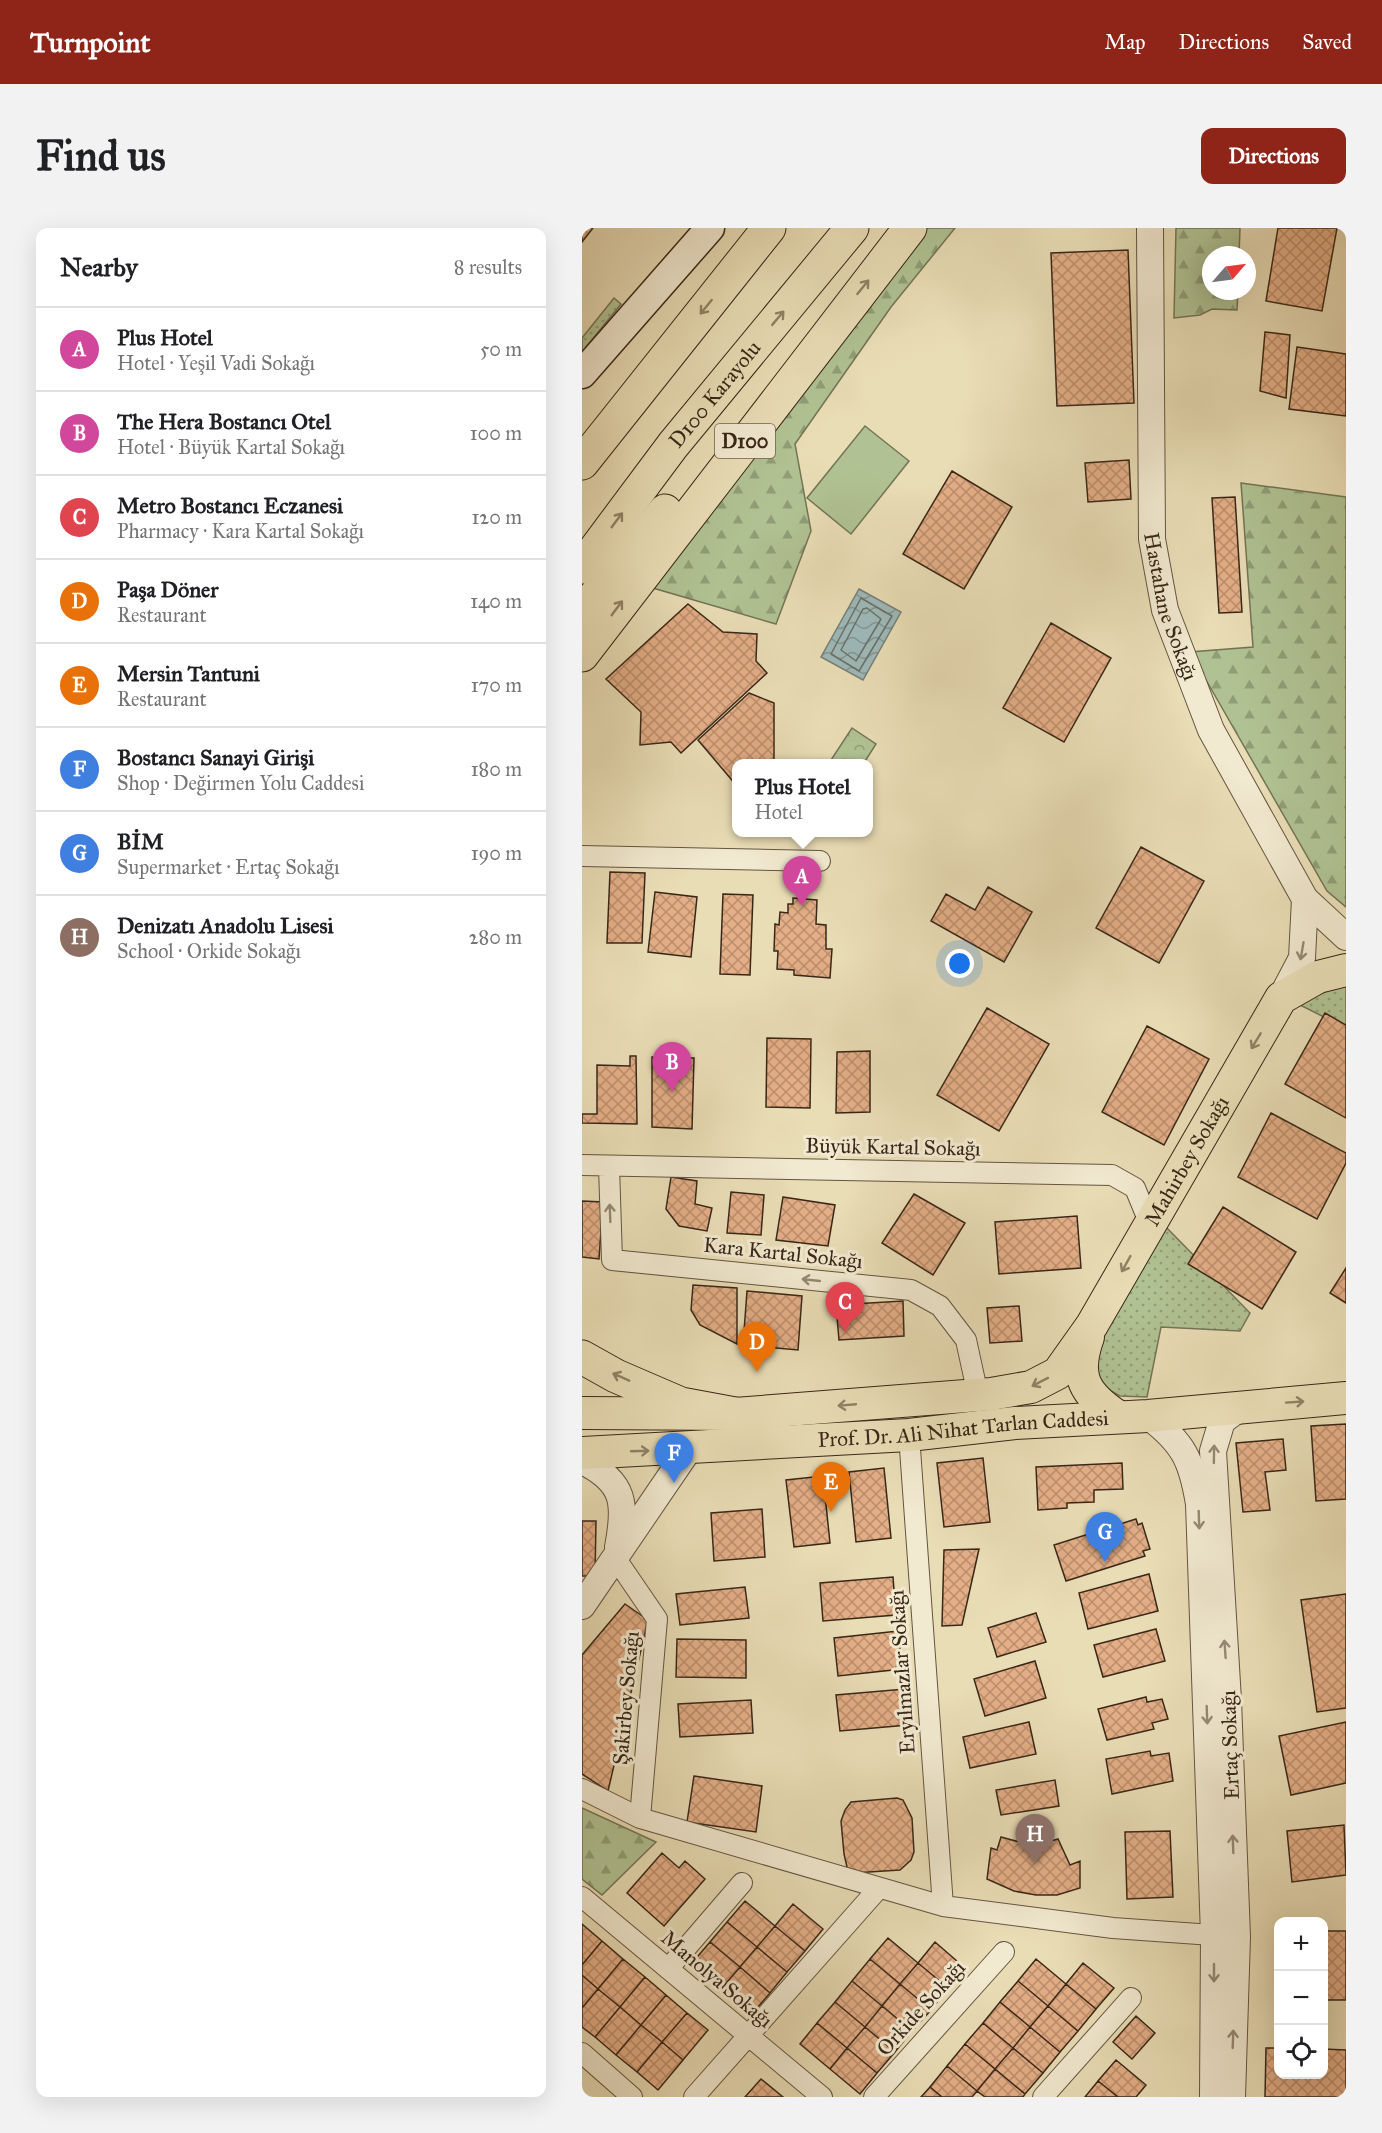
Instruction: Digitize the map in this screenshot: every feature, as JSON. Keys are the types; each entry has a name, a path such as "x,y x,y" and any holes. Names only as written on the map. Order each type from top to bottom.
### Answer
{"highway":[{"path":"582,463 769,228"},
{"name":"D100 Karayolu","path":"582,567 673,445 852,228"},
{"name":"D100","path":"582,655 839,317 910,228"},
{"path":"582,612 736,427 839,317"},
{"path":"582,1357 616,1376 681,1404 735,1414"}],"main road":[{"path":"582,374 703,230"},
{"name":"Mahirbey Sokağı","path":"1092,1324 1149,1222 1281,998 1318,977 1346,970"},
{"path":"1092,1324 1081,1357 1082,1377 1088,1390 1099,1404 1117,1416"},
{"name":"Prof. Dr. Ali Nihat Tarlan Caddesi","path":"582,1413 735,1414 978,1395 1031,1387 1058,1373 1092,1324"},
{"name":"Prof. Dr. Ali Nihat Tarlan Caddesi","path":"582,1453 689,1449 909,1435 1015,1423 1148,1416 1244,1405 1346,1398"}],"street":[{"name":"Hastahane Sokağı","path":"1150,228 1152,539 1165,610 1211,730 1305,899 1346,937"},
{"path":"582,856 820,861"},
{"name":"Mahirbey Sokağı","path":"1281,998 1302,958 1305,899"},
{"name":"Büyük Kartal Sokağı","path":"582,1165 1112,1175 1135,1188 1149,1222"},
{"name":"Kara Kartal Sokağı","path":"609,1166 612,1260 912,1290 940,1306 966,1340 978,1395"},
{"name":"Ertaç Sokağı","path":"1213,2097 1225,1936 1228,1700 1214,1451 1222,1421 1244,1405"},
{"name":"Ertaç Sokağı","path":"1148,1416 1171,1434 1187,1455 1198,1504 1225,1936 1232,2097"},
{"name":"Eryılmazlar Sokağı","path":"909,1435 943,1906"},
{"path":"582,1606 689,1449"},
{"path":"582,1461 595,1467 611,1482 620,1496 624,1513 616,1559"},
{"name":"Şakirbey Sokağı","path":"616,1559 657,1620 640,1818"},
{"path":"582,1789 640,1818 878,1889 943,1906 1113,1928 1225,1936"},
{"path":"668,1969 742,1883"},
{"path":"694,2097 878,1889"},
{"name":"Manolya Sokağı","path":"582,1897 822,2097"},
{"name":"Orkide Sokağı","path":"874,2097 1004,1952"},
{"path":"1043,2097 1131,1998"},
{"path":"582,2053 632,2097"}],"green space":[{"path":"923,228 955,228 891,307 795,444 811,531 776,624 646,586"},
{"path":"1176,228 1240,228 1239,246 1202,246 1202,300 1238,300 1237,310 1212,309 1200,315 1174,318"},
{"path":"614,298 621,304 582,352 582,338"},
{"path":"865,426 909,461 851,534 807,498"},
{"path":"1241,483 1346,497 1346,907 1327,891 1190,652 1253,647"},
{"path":"852,728 876,744 867,759 832,759"},
{"path":"1336,981 1346,987 1346,1028 1294,1002"},
{"path":"1165,1226 1250,1313 1240,1331 1161,1327 1147,1397 1120,1396 1104,1387 1093,1368 1094,1345"},
{"path":"582,1808 656,1842 602,1895 582,1879"}],"water":[{"path":"859,589 901,612 863,680 821,657"}],"building":[{"path":"582,228 593,228 582,242"},
{"path":"1278,228 1337,228 1322,311 1266,301"},
{"path":"1128,250 1134,403 1057,406 1051,253"},
{"path":"1265,332 1290,335 1286,398 1260,391"},
{"path":"1297,347 1346,354 1346,416 1289,409"},
{"path":"1129,460 1131,499 1088,502 1085,463"},
{"path":"952,471 1012,507 964,589 903,554"},
{"path":"1235,497 1242,612 1219,613 1212,498"},
{"path":"688,604 723,632 757,634 756,661 767,673 681,753 671,742 640,745 641,712 606,679"},
{"path":"1051,623 1111,658 1064,742 1003,708"},
{"path":"749,693 774,703 774,759 732,759 732,780 698,740"},
{"path":"1141,847 1204,881 1159,963 1096,928"},
{"path":"610,872 645,873 642,943 607,943"},
{"path":"988,887 1032,912 1004,962 931,921 946,894 975,910"},
{"path":"655,892 697,897 691,957 648,952"},
{"path":"723,894 753,895 750,975 720,974"},
{"path":"793,898 817,900 816,924 826,925 826,949 832,949 830,978 794,975 794,970 777,969 778,951 774,951 775,924 779,925 780,912 788,913 788,904 793,904"},
{"path":"987,1008 1049,1044 999,1131 937,1095"},
{"path":"1325,1013 1346,1025 1346,1118 1285,1084"},
{"path":"1147,1026 1209,1059 1164,1145 1102,1112"},
{"path":"767,1038 811,1039 810,1108 766,1107"},
{"path":"870,1051 870,1112 836,1113 837,1052"},
{"path":"630,1056 636,1056 637,1124 582,1123 582,1114 597,1114 597,1065 630,1066"},
{"path":"652,1057 694,1058 692,1129 652,1127"},
{"path":"1271,1113 1346,1153 1346,1163 1317,1219 1238,1177"},
{"path":"671,1177 697,1181 695,1204 712,1208 707,1231 679,1226 666,1209"},
{"path":"731,1192 764,1195 761,1235 727,1233"},
{"path":"914,1194 965,1223 933,1275 882,1243"},
{"path":"783,1197 835,1205 828,1246 776,1240"},
{"path":"582,1201 603,1202 599,1259 582,1257"},
{"path":"1223,1207 1296,1252 1262,1309 1188,1264"},
{"path":"1077,1216 1081,1268 999,1274 995,1222"},
{"path":"1346,1268 1346,1303 1330,1293"},
{"path":"693,1285 737,1288 737,1344 700,1325 691,1310"},
{"path":"747,1291 802,1296 798,1350 743,1345"},
{"path":"903,1301 904,1336 839,1340 836,1305"},
{"path":"1019,1306 1022,1341 990,1343 987,1308"},
{"path":"1346,1424 1346,1499 1316,1501 1311,1426"},
{"path":"1283,1439 1286,1470 1265,1472 1270,1510 1243,1512 1236,1443"},
{"path":"983,1458 990,1522 944,1527 937,1463"},
{"path":"1122,1463 1123,1489 1094,1490 1094,1502 1067,1503 1067,1508 1038,1510 1036,1467"},
{"path":"884,1468 891,1538 856,1542 849,1472"},
{"path":"823,1476 830,1543 794,1547 786,1480"},
{"path":"762,1509 765,1557 714,1561 711,1513"},
{"path":"1136,1519 1138,1525 1142,1523 1150,1549 1143,1551 1145,1556 1066,1581 1054,1545"},
{"path":"582,1521 596,1521 595,1576 582,1576"},
{"path":"979,1549 962,1625 942,1626 944,1550"},
{"path":"1149,1574 1158,1611 1088,1629 1079,1593"},
{"path":"893,1577 896,1615 823,1621 820,1583"},
{"path":"745,1587 749,1618 680,1625 676,1594"},
{"path":"1346,1594 1346,1708 1317,1712 1301,1600"},
{"path":"625,1604 648,1620 608,1791 582,1774 582,1655"},
{"path":"1036,1613 1046,1642 997,1657 988,1628"},
{"path":"1156,1629 1165,1661 1103,1677 1094,1645"},
{"path":"898,1631 902,1669 838,1676 834,1638"},
{"path":"677,1639 746,1640 746,1678 676,1677"},
{"path":"1035,1661 1046,1698 985,1716 974,1679"},
{"path":"905,1689 908,1725 840,1731 836,1695"},
{"path":"1146,1697 1147,1702 1162,1699 1168,1719 1152,1723 1154,1729 1107,1740 1098,1709"},
{"path":"751,1700 753,1733 680,1737 678,1704"},
{"path":"1029,1722 1036,1754 970,1768 963,1737"},
{"path":"1346,1722 1346,1783 1291,1795 1279,1736"},
{"path":"1150,1751 1151,1756 1169,1753 1173,1781 1112,1794 1106,1759"},
{"path":"694,1776 762,1786 756,1832 687,1822"},
{"path":"1055,1780 1059,1806 1001,1815 996,1790"},
{"path":"897,1798 903,1800 912,1818 914,1852 911,1860 900,1870 853,1873 847,1867 844,1854 841,1821 845,1810 851,1802"},
{"path":"1344,1825 1346,1875 1292,1882 1287,1831"},
{"path":"1170,1831 1173,1897 1127,1899 1125,1832"},
{"path":"1001,1837 1034,1846 1058,1839 1070,1865 1080,1861 1080,1888 1057,1895 1036,1895 1014,1891 987,1879 991,1848 997,1850"},
{"path":"662,1853 679,1868 685,1861 705,1879 664,1926 627,1893"},
{"path":"745,1901 775,1926 757,1947 727,1922"},
{"path":"793,1904 823,1929 805,1951 775,1926"},
{"path":"727,1922 757,1947 740,1967 710,1942"},
{"path":"582,1924 602,1941 582,1965"},
{"path":"775,1926 805,1951 787,1972 757,1947"},
{"path":"1328,1931 1346,1931 1346,2000 1328,2000"},
{"path":"888,1938 918,1963 900,1984 870,1959"},
{"path":"602,1941 623,1959 598,1989 582,1975 582,1965"},
{"path":"710,1942 740,1967 722,1988 692,1963"},
{"path":"935,1942 965,1968 948,1988 918,1963"},
{"path":"757,1947 787,1972 770,1993 740,1967"},
{"path":"623,1959 645,1977 620,2007 598,1989"},
{"path":"870,1959 900,1984 882,2006 852,1981"},
{"path":"1036,1959 1066,1984 1048,2006 1018,1981"},
{"path":"918,1963 948,1988 931,2010 900,1984"},
{"path":"1083,1963 1114,1988 1096,2009 1066,1984"},
{"path":"740,1967 770,1993 752,2014 722,1988"},
{"path":"582,1975 598,1989 582,2008"},
{"path":"645,1977 666,1995 641,2025 620,2007"},
{"path":"852,1981 882,2006 865,2027 835,2002"},
{"path":"1018,1981 1048,2006 1030,2027 1000,2002"},
{"path":"900,1984 931,2010 912,2031 882,2006"},
{"path":"1066,1984 1096,2009 1078,2031 1048,2006"},
{"path":"598,1989 620,2007 595,2037 582,2027 582,2008"},
{"path":"666,1995 687,2013 662,2042 641,2025"},
{"path":"835,2002 865,2027 847,2048 817,2023"},
{"path":"1000,2002 1030,2027 1013,2048 983,2023"},
{"path":"882,2006 912,2031 895,2052 865,2027"},
{"path":"1048,2006 1078,2031 1060,2052 1030,2027"},
{"path":"620,2007 641,2025 616,2055 595,2037"},
{"path":"687,2013 708,2030 683,2060 662,2042"},
{"path":"1136,2016 1155,2033 1132,2059 1113,2042"},
{"path":"817,2023 847,2048 830,2069 800,2044"},
{"path":"983,2023 1013,2048 995,2069 965,2044"},
{"path":"641,2025 662,2042 637,2072 616,2055"},
{"path":"865,2027 895,2052 877,2073 847,2048"},
{"path":"1030,2027 1060,2052 1043,2073 1013,2048"},
{"path":"662,2042 683,2060 658,2090 637,2072"},
{"path":"965,2044 995,2069 977,2091 947,2066"},
{"path":"847,2048 877,2073 860,2094 830,2069"},
{"path":"1013,2048 1043,2073 1025,2094 995,2069"},
{"path":"1266,2048 1274,2048 1274,2079 1328,2079 1328,2049 1346,2050 1346,2097 1265,2097"},
{"path":"1116,2060 1146,2085 1136,2097 1118,2097 1098,2081"},
{"path":"947,2066 977,2091 972,2097 942,2097 930,2087"},
{"path":"995,2069 1025,2094 1023,2097 985,2097 977,2091"},
{"path":"761,2079 783,2097 745,2097"},
{"path":"1098,2081 1118,2097 1085,2097"},
{"path":"930,2087 942,2097 921,2097"}],"place":[{"name":"Plus Hotel","path":"802,906"},
{"name":"The Hera Bostancı Otel","path":"672,1092"},
{"name":"Metro Bostancı Eczanesi","path":"845,1332"},
{"name":"Paşa Döner","path":"757,1372"},
{"name":"Bostancı Sanayi Girişi","path":"674,1483"},
{"name":"Mersin Tantuni","path":"831,1512"},
{"name":"BİM","path":"1105,1562"},
{"name":"Denizatı Anadolu Lisesi","path":"1035,1864"}]}
